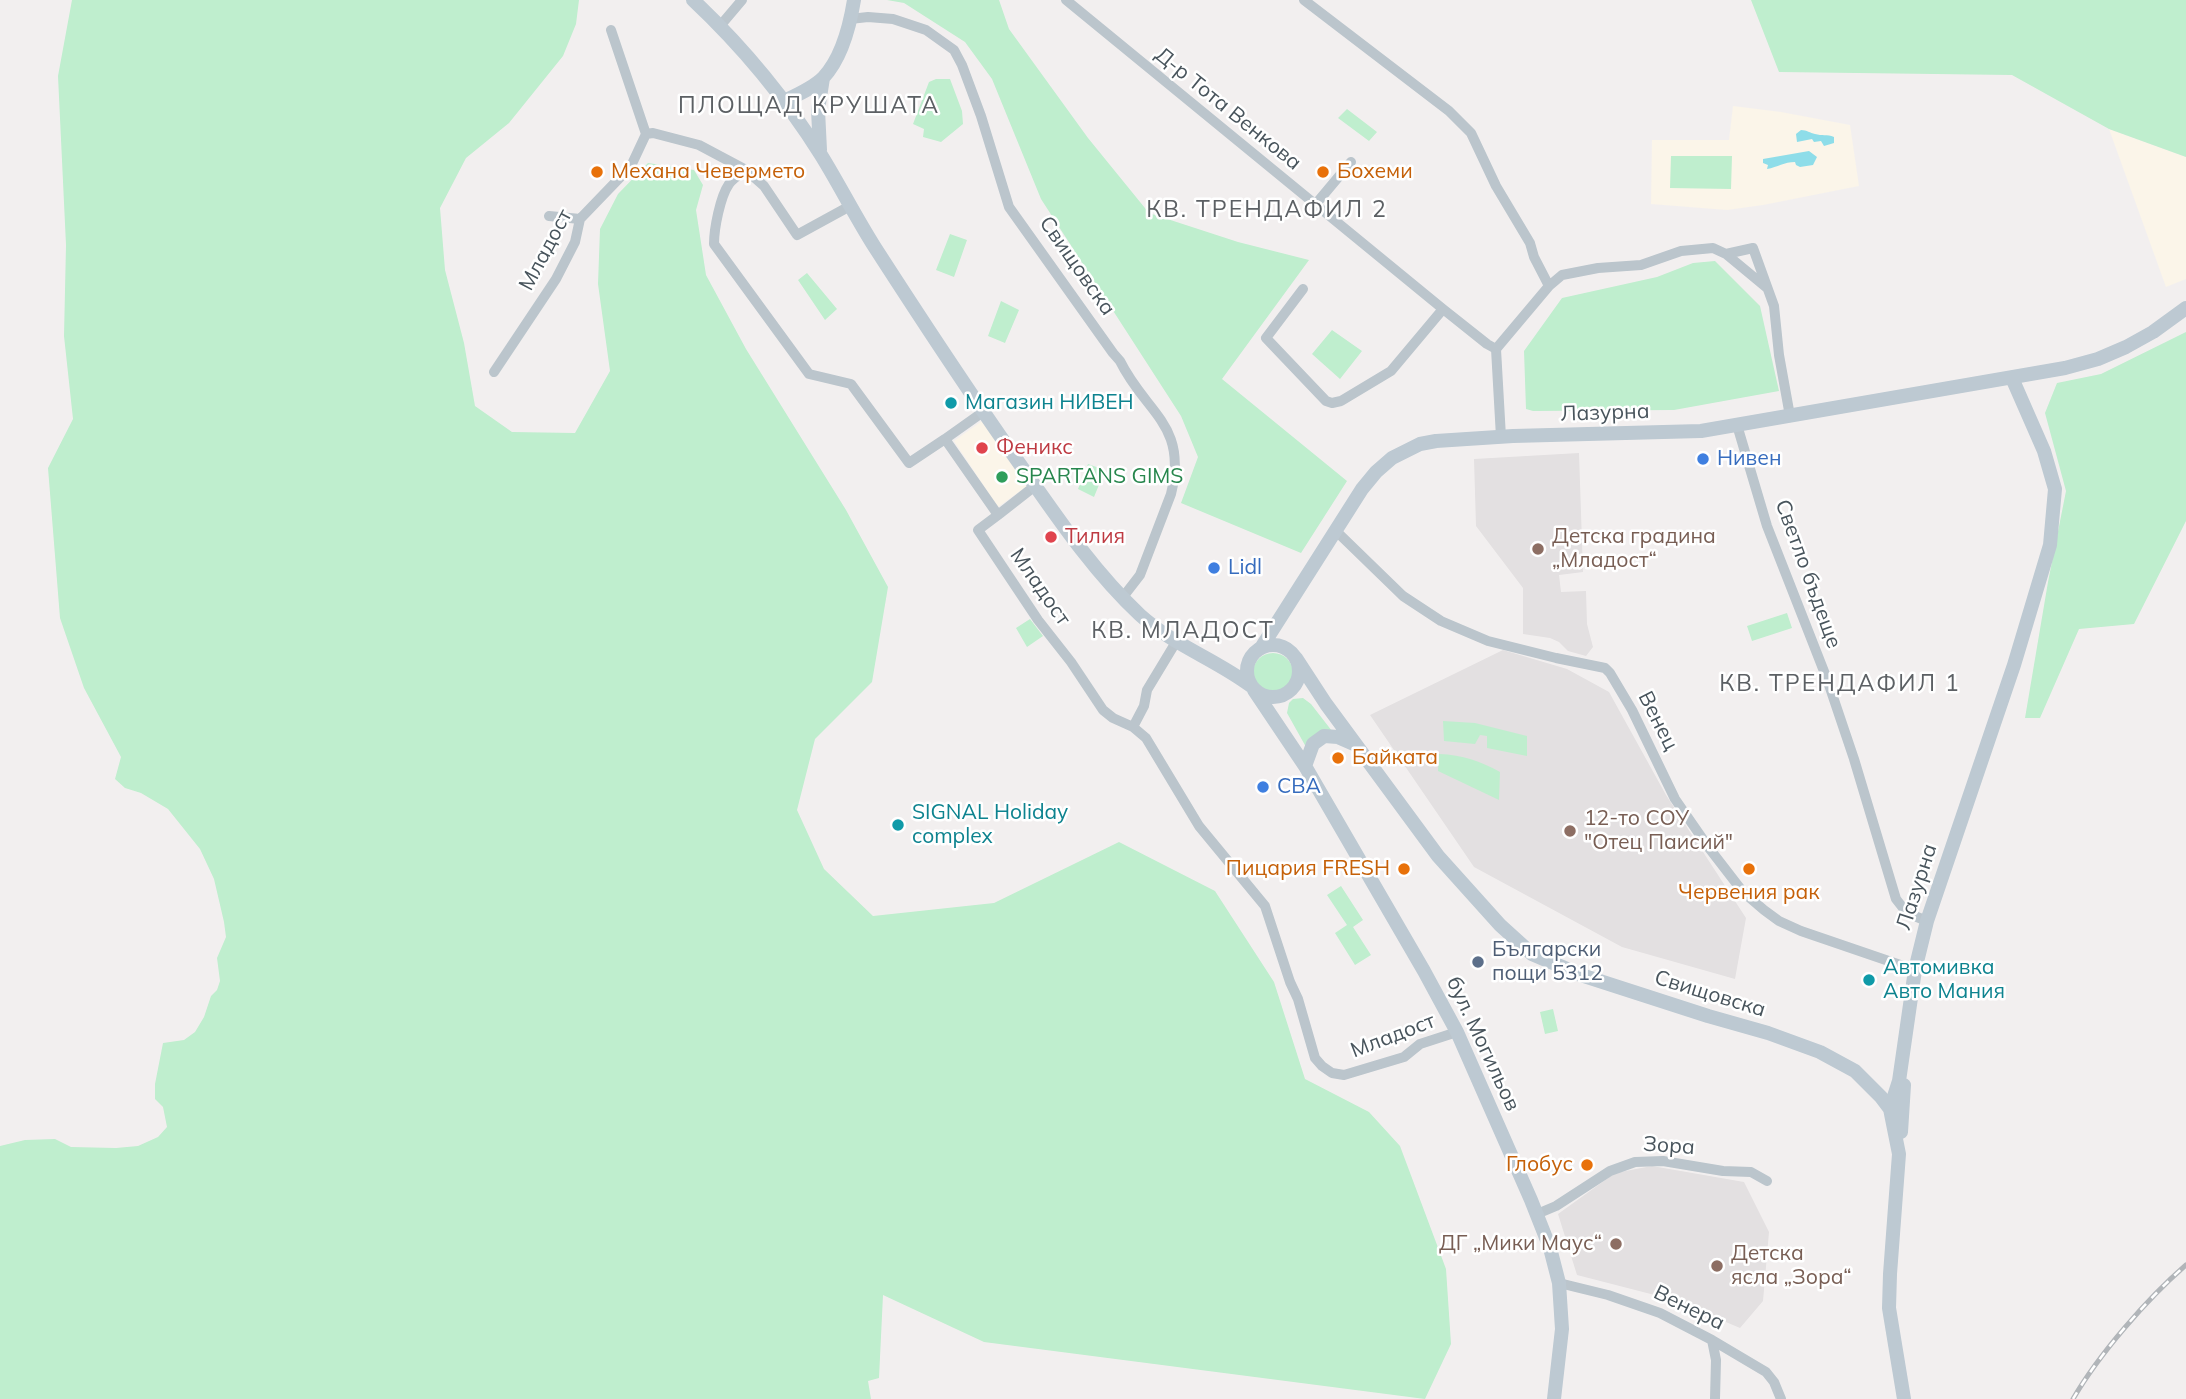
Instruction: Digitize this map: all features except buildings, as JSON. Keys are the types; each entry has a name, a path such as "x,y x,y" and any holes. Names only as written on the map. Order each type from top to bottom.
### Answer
{"street":[{"path":"693,0 720,26 785,101 983,412 1069,533 1140,615 1176,642 1206,657 1268,697 1289,692 1300,676 1299,666 1282,637 1282,616"},
{"path":"720,26 742,0"},
{"path":"821,155 818,110 823,78 834,61 850,19 854,0"},
{"name":"Д-р Тота Венкова","path":"1066,0 1443,309 1496,349"},
{"path":"1304,0 1449,111 1471,132 1496,186 1530,243 1549,286"},
{"name":"Свищовска","path":"850,19 893,19 926,30 954,50 981,116 1009,207 1120,361 1173,441 1174,482 1171,494 1140,575 1123,597"},
{"path":"611,30 646,134 653,133 699,145 746,170 764,186 797,235 850,206"},
{"path":"785,101 823,78"},
{"name":"Младост","path":"494,372 556,279 575,242 580,219 631,166 646,134"},
{"path":"1315,205 1351,162"},
{"path":"746,170 726,187 715,228 715,244 809,374 851,384 909,463 983,412"},
{"path":"549,216 580,219"},
{"path":"1501,437 1496,349 1549,286 1562,275 1598,268 1641,265 1681,251 1713,248 1726,254 1767,288"},
{"path":"1726,254 1753,248 1774,306 1779,355 1790,416"},
{"path":"1303,289 1266,338 1326,401 1332,403 1341,401 1391,371 1443,309"},
{"name":"Лазурна","path":"1256,653 1362,489 1392,458 1420,444 1501,437 1701,431 2012,378 2098,359 2153,332 2186,307"},
{"name":"Лазурна","path":"1909,1017 1915,970 1927,921 2014,666 2050,545 2055,489 2045,451 2012,378"},
{"name":"Светло бъдеще","path":"1737,425 1767,526 1827,679 1854,759 1896,899 1907,913 1927,921"},
{"path":"945,439 998,515 1035,486"},
{"name":"Младост","path":"998,515 978,530 1038,620 1072,662 1102,710 1133,727 1146,738 1199,825 1265,906 1298,999 1315,1058 1322,1066 1332,1073 1344,1075 1404,1056 1420,1044 1457,1032"},
{"name":"Венец","path":"1335,530 1404,596 1441,621 1488,641 1556,659 1605,668 1632,710 1675,799 1743,892 1764,911 1801,931 1915,970"},
{"path":"1133,727 1144,706 1147,690 1176,642"},
{"path":"1206,657 1235,660 1276,645 1293,655"},
{"path":"1253,688 1247,669 1256,653"},
{"name":"Свищовска","path":"1293,655 1438,856 1500,925 1532,954 1581,975 1820,1052 1855,1071 1890,1109 1899,1154 1889,1308 1904,1399"},
{"name":"бул. Могильов","path":"1253,688 1305,766 1403,933 1457,1032 1537,1214 1559,1283 1562,1329 1554,1399"},
{"name":"Свищовска","path":"1289,692 1311,695 1326,704"},
{"name":"бул. Могильов","path":"1285,734 1281,717 1289,692"},
{"path":"1305,766 1313,744 1324,736 1338,737 1359,747"},
{"path":"1890,1109 1899,1081 1909,1017"},
{"path":"1899,1154 1909,1017"},
{"name":"Зора","path":"1537,1214 1556,1206 1610,1171 1635,1162 1663,1161 1723,1171 1751,1172 1768,1181"},
{"name":"Венера","path":"1559,1283 1608,1295 1660,1313 1712,1340 1766,1372 1782,1399"},
{"path":"1712,1340 1716,1360 1715,1399"}],"shaded area":[{"path":"1733,106 1850,125 1859,186 1727,210 1651,204 1652,140 1729,140"},
{"path":"2109,129 2186,157 2186,279 2166,287"},
{"path":"982,421 1027,486 998,507 954,441"},
{"name":"Детска градина „Младост“","path":"1579,453 1583,572 1559,575 1561,592 1586,591 1587,624 1593,647 1586,656 1568,651 1550,638 1523,634 1523,588 1476,526 1474,459"},
{"name":"12-то СОУ \"Отец Паисий\"","path":"1503,650 1567,669 1609,692 1666,795 1746,918 1735,979 1622,947 1474,867 1370,715"},
{"path":"1652,1166 1744,1182 1769,1232 1763,1301 1740,1328 1674,1300 1577,1275 1558,1214 1615,1173"}],"green space":[{"path":"72,0 579,0 576,24 563,56 509,123 466,158 440,208 445,270 464,343 475,406 512,432 575,433 610,371 598,284 600,229 618,194 648,163 694,170 703,185 696,210 706,275 746,349 846,510 888,587 872,682 815,739 797,810 824,869 873,916 994,903 1119,842 1215,891 1274,982 1305,1079 1369,1112 1400,1146 1446,1269 1451,1344 1425,1399 984,1342 883,1295 879,1378 868,1381 871,1399 0,1399 0,1146 25,1140 55,1139 71,1147 116,1148 138,1146 158,1137 167,1127 163,1107 155,1099 155,1084 163,1043 184,1040 195,1032 204,1017 211,996 220,981 217,958 226,937 214,879 200,849 168,809 141,793 125,788 115,779 121,757 84,688 60,618 48,468 73,419 64,336 66,245 58,76"},
{"path":"887,0 999,0 1009,29 1088,138 1149,213 1238,242 1309,260 1222,379 1347,481 1301,553 1181,503 1198,457 1181,416 1041,199 992,79 965,42 904,3"},
{"path":"1751,0 2186,0 2186,157 2109,129 2012,75 1779,72"},
{"path":"950,79 962,111 963,124 941,142 923,137 924,129 913,124 929,82"},
{"path":"1347,109 1377,132 1369,141 1338,118"},
{"path":"1671,156 1732,156 1731,189 1670,188"},
{"path":"950,234 967,240 954,277 936,270"},
{"path":"1715,261 1760,306 1779,391 1674,410 1526,409 1524,351 1562,298 1657,277 1693,263"},
{"path":"807,273 837,309 825,320 798,280"},
{"path":"1001,301 1019,310 1005,343 988,336"},
{"path":"1332,330 1362,351 1340,379 1312,354"},
{"path":"2186,332 2186,521 2134,624 2079,629 2040,718 2025,718 2066,491 2045,413 2057,383 2101,374"},
{"path":"1088,464 1105,470 1094,497 1078,489"},
{"path":"1787,613 1792,628 1752,641 1747,626"},
{"path":"1030,619 1043,636 1027,647 1016,628"},
{"path":"1273,653 1287,659 1293,673 1287,687 1273,693 1259,687 1253,673 1259,659"},
{"path":"1303,698 1332,731 1306,747 1287,713 1289,703 1293,699"},
{"path":"1443,721 1475,723 1527,736 1527,756 1487,748 1487,736 1480,735 1475,744 1444,741"},
{"path":"1439,754 1471,759 1500,772 1499,800 1438,771"},
{"path":"1341,886 1363,920 1353,927 1371,955 1355,965 1335,933 1347,925 1327,895"},
{"path":"1553,1009 1558,1031 1545,1034 1540,1012"}],"water":[{"path":"1801,130 1834,137 1834,143 1824,146 1821,141 1814,142 1812,139 1797,142 1796,134"},
{"path":"1809,151 1817,157 1813,165 1800,167 1791,162 1767,169 1768,165 1763,163 1763,159"}],"railway":[{"path":"2073,1399 2096,1364 2125,1328 2186,1265"}],"place":[{"name":"Механа Чевермето","path":"597,172"},
{"name":"Бохеми","path":"1323,172"},
{"name":"Магазин НИВЕН","path":"951,403"},
{"name":"Феникс","path":"982,448"},
{"name":"Нивен","path":"1703,459"},
{"name":"SPARTANS GIMS","path":"1002,477"},
{"name":"Тилия","path":"1051,537"},
{"name":"Детска градина „Младост“","path":"1538,549"},
{"name":"Lidl","path":"1214,568"},
{"name":"Байката","path":"1338,758"},
{"name":"CBA","path":"1263,787"},
{"name":"SIGNAL Holiday complex","path":"898,825"},
{"name":"12-то СОУ \"Отец Паисий\"","path":"1570,831"},
{"name":"Пицария FRESH","path":"1404,869"},
{"name":"Червения рак","path":"1749,869"},
{"name":"Български пощи 5312","path":"1478,962"},
{"name":"Автомивка Авто Мания","path":"1869,980"},
{"name":"Глобус","path":"1587,1165"},
{"name":"ДГ „Мики Маус“","path":"1616,1244"},
{"name":"Детска ясла „Зора“","path":"1717,1266"}],"district":[{"name":"ПЛОЩАД КРУШАТА","path":"809,106"},
{"name":"КВ. ТРЕНДАФИЛ 2","path":"1267,210"},
{"name":"КВ. МЛАДОСТ","path":"1183,631"},
{"name":"КВ. ТРЕНДАФИЛ 1","path":"1840,684"}]}
